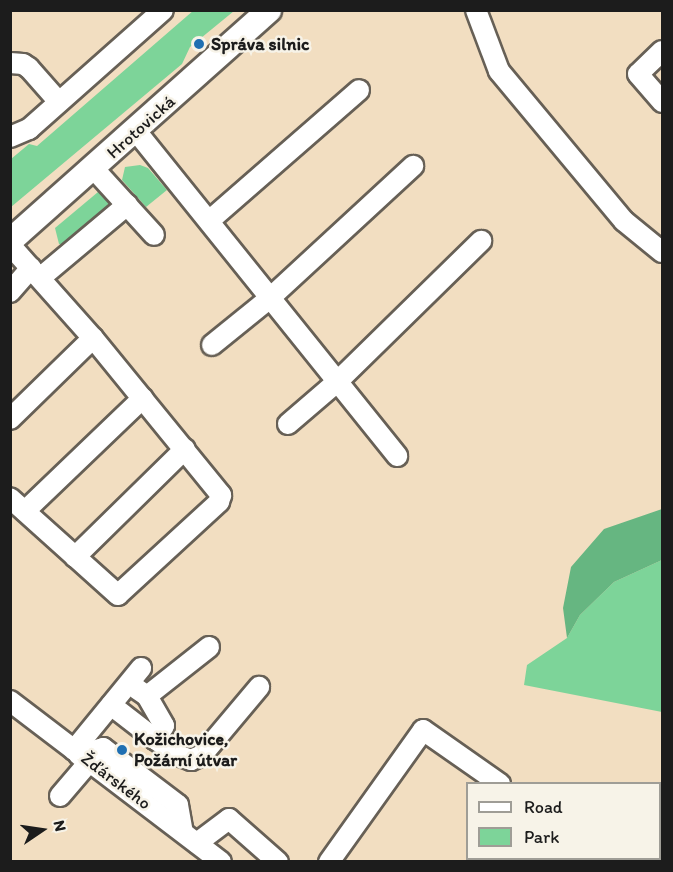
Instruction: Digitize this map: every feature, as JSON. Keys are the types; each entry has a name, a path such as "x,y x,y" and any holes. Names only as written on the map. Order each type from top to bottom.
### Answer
{"main road":[{"name":"Hrotovická","path":"10,243 270,10"}],"street":[{"path":"10,137 28,129 163,10"},
{"path":"476,10 499,71 624,221 663,252"},
{"path":"663,51 638,74 663,102"},
{"path":"10,63 29,68 59,102"},
{"path":"209,221 359,90"},
{"path":"136,131 397,456"},
{"path":"212,345 270,298 413,166"},
{"path":"94,169 154,235"},
{"path":"10,292 127,205"},
{"path":"288,424 337,382 481,241"},
{"path":"10,243 93,338 143,398 185,449 218,488 221,495 219,502 118,595 18,505 143,398"},
{"path":"10,419 93,338"},
{"path":"75,557 185,449"},
{"path":"147,696 208,647"},
{"path":"60,796 111,705 135,675 164,726 155,739"},
{"path":"111,705 155,739 191,760 202,755 259,687"},
{"name":"Žďárského","path":"10,701 81,756"},
{"path":"329,861 423,730 499,782"},
{"path":"81,756 103,748 178,805 190,838 221,861"},
{"path":"190,838 230,819 278,861"}],"green space":[{"path":"194,10 234,11 190,47 182,64 11,207 11,159 29,144 37,146"},
{"path":"140,165 148,168 167,190 146,207 122,180 125,167"},
{"path":"104,187 114,196 113,210 71,247 59,244 55,228"},
{"path":"662,509 662,560 614,582 580,615 567,638 563,608 571,567 604,529"},
{"path":"662,560 662,712 524,685 527,665 567,638 580,615 614,582"}],"place":[{"name":"Správa silnic","path":"199,44"},
{"name":"Kožichovice, Požární útvar","path":"122,750"}]}
